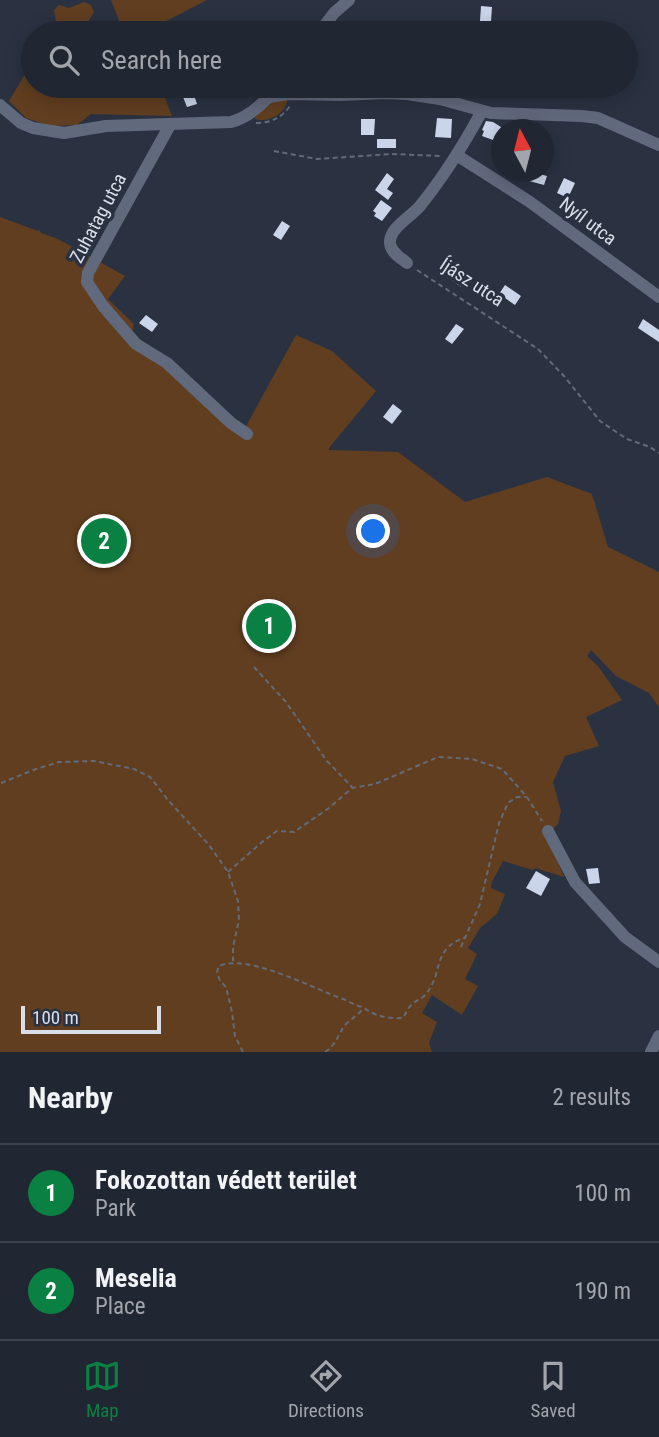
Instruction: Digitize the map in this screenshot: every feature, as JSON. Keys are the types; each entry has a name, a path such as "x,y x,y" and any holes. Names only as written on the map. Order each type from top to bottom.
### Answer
{"street":[{"path":"328,21 349,0"},
{"path":"0,105 21,123 33,128 70,133 106,126 231,122 247,116 268,98"},
{"path":"434,98 491,113 598,118 659,145"},
{"path":"407,263 393,252 390,243 393,233 418,208 456,158 482,111"},
{"name":"Zuhatag utca","path":"170,125 88,273 88,282 103,306 136,344 167,363 231,423 247,434"},
{"name":"Nyíl utca","path":"456,158 530,202 659,297"},
{"path":"548,831 575,882 625,937 659,962"},
{"path":"651,1052 659,1036"}],"path":[{"path":"247,116 256,123 272,121 285,113 294,98"},
{"path":"274,150 317,159 392,154 456,158"},
{"name":"Íjász utca","path":"407,263 538,349 565,376 600,421 627,439 659,453"},
{"path":"254,667 286,702 326,760 352,788"},
{"path":"228,872 277,831 294,832 352,788 375,784 438,757 472,759 502,769 527,797 548,831"},
{"path":"1,783 59,762 94,761 134,769 150,777 209,845 228,872 238,901 239,920 233,947 233,962"},
{"path":"461,947 480,904 499,823 508,803 517,797 527,797"},
{"path":"243,1052 235,1036 226,987 217,972 219,966 233,962 290,976 356,1007 363,1007 371,1014 392,1019 403,1018 410,1006 425,996 444,950 456,940 466,937"},
{"path":"325,1052 333,1046 343,1028 363,1007"}],"shaded area":[{"path":"111,0 207,0 166,21 119,21"},
{"path":"84,2 91,5 94,12 89,21 56,21 54,10 59,5 69,8"},
{"path":"21,81 21,98 165,98 172,116 91,114 77,125 50,126 26,118 9,101"},
{"path":"288,98 284,108 276,116 266,120 255,119 254,115 263,103"},
{"path":"0,217 39,230 125,276 108,299 134,324 130,341 245,428 296,335 332,351 376,391 329,450 398,452 465,502 547,477 592,494 608,547 659,572 659,707 649,693 616,676 591,650 587,656 598,666 622,700 586,717 599,746 565,756 553,782 561,811 550,843 564,877 503,861 491,888 505,894 497,914 480,928 468,948 477,954 465,979 478,986 462,1015 432,995 422,1013 437,1022 429,1043 432,1052 0,1052"}],"building":[{"path":"481,6 492,7 491,21 480,21"},
{"path":"183,98 195,98 197,104 187,107"},
{"path":"437,118 452,119 451,138 435,137"},
{"path":"361,119 375,119 374,135 361,135"},
{"path":"486,121 491,122 491,139 482,136"},
{"path":"377,139 396,139 396,148 377,148"},
{"path":"387,173 394,179 387,189 393,193 388,200 375,190"},
{"path":"564,178 575,183 568,198 557,193"},
{"path":"381,200 392,208 382,221 374,216 376,213 373,211"},
{"path":"282,221 290,226 281,240 273,235"},
{"path":"451,260 461,268 459,271 468,279 461,287 441,272"},
{"path":"505,285 521,296 515,305 499,294"},
{"path":"146,315 158,324 152,332 139,323"},
{"path":"643,319 659,330 659,342 638,328"},
{"path":"456,324 464,329 452,344 445,339"},
{"path":"393,404 402,411 392,424 383,417"},
{"path":"598,868 600,883 589,884 586,869"},
{"path":"536,871 550,879 541,896 526,888"}],"place":[{"name":"Meselia","path":"104,541"},
{"name":"Fokozottan védett terület","path":"269,626"}]}
